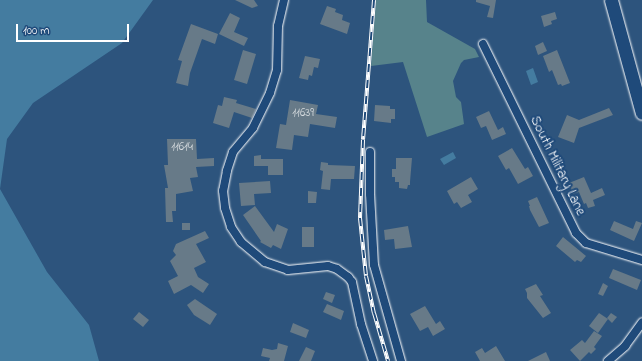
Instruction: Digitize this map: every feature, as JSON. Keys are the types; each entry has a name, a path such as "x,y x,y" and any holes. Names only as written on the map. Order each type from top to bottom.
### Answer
{"main road":[{"path":"611,0 642,113"}],"street":[{"path":"284,0 278,26 277,70 275,78 270,93 252,128 233,152 223,191 225,208 231,226 241,242 265,262 288,270 328,266 337,269 348,277 352,282 361,324 373,361"},
{"name":"South Military Lane","path":"483,44 576,233 586,243 642,260"},
{"path":"370,152 370,194 374,265 401,361"},
{"path":"608,361 625,346 642,323"}],"green space":[{"path":"376,0 426,0 427,22 475,49 479,57 464,60 461,63 453,81 456,97 461,102 464,124 427,137 403,62 371,66"}],"water":[{"path":"0,0 153,0 122,43 33,103 7,139 0,189"},
{"path":"533,68 538,82 531,85 526,71"},
{"path":"453,152 456,158 444,165 440,159"},
{"path":"0,189 47,272 89,325 99,361 0,361"}],"building":[{"path":"235,0 254,0 258,6 252,8"},
{"path":"476,0 496,0 493,18 487,17 490,6 476,2"},
{"path":"327,6 336,9 335,12 343,15 342,20 350,23 347,34 320,24"},
{"path":"555,12 557,19 551,21 552,24 544,27 541,16"},
{"path":"230,13 240,18 234,32 248,38 244,46 219,34"},
{"path":"191,24 218,34 215,44 202,39 190,73 188,86 176,83 182,61 178,60"},
{"path":"543,42 547,51 538,55 535,46"},
{"path":"243,50 256,54 247,84 234,80"},
{"path":"557,50 570,83 562,86 561,84 558,85 552,70 549,72 543,56"},
{"path":"305,56 320,59 318,68 314,67 312,76 309,75 308,80 299,78"},
{"path":"224,97 237,100 236,103 256,109 252,118 234,112 229,128 213,123 218,105 222,106"},
{"path":"290,100 318,105 316,114 337,117 335,128 310,124 308,137 294,135 292,150 276,148 280,124 286,125"},
{"path":"375,105 390,106 390,109 395,109 395,119 391,119 391,123 374,121"},
{"path":"609,108 613,115 579,128 574,143 558,137 567,115 579,120"},
{"path":"489,111 498,130 503,127 506,134 492,140 486,126 481,128 476,117"},
{"path":"167,139 196,139 197,159 214,158 214,166 196,167 198,177 190,178 193,191 176,194 176,211 172,211 173,222 166,222 165,188 168,188 164,165 168,165"},
{"path":"512,148 525,169 528,167 533,176 518,184 509,168 506,170 498,156"},
{"path":"261,155 261,159 283,159 283,175 268,175 268,166 254,166 254,156"},
{"path":"396,158 412,158 410,185 408,185 407,189 399,188 399,182 395,182 395,177 392,177 392,169 396,169"},
{"path":"321,162 328,163 328,165 355,166 354,179 331,179 330,190 321,189 323,171 320,170"},
{"path":"471,177 478,189 468,195 472,202 461,208 457,202 454,204 447,191"},
{"path":"584,177 591,193 602,188 605,195 593,200 595,206 588,208 586,203 584,204 579,192 573,194 569,183"},
{"path":"270,181 271,193 254,194 255,205 241,206 239,183"},
{"path":"308,191 317,192 316,203 308,203"},
{"path":"537,197 549,223 539,227 530,210 528,201"},
{"path":"255,206 274,232 277,224 288,229 281,249 273,245 271,248 260,242 261,241 243,215"},
{"path":"614,221 633,229 636,221 642,223 634,241 610,230"},
{"path":"182,223 190,223 190,230 182,230"},
{"path":"408,226 412,247 395,249 394,239 385,240 384,230"},
{"path":"302,227 314,227 314,247 302,247"},
{"path":"205,231 209,238 196,244 206,262 194,268 198,277 209,284 203,293 191,285 174,294 168,281 178,276 170,261 176,255 173,251 176,244"},
{"path":"563,237 586,256 581,262 577,260 575,262 556,246"},
{"path":"613,269 641,280 637,290 609,278"},
{"path":"603,283 608,286 603,296 598,294"},
{"path":"536,284 543,295 540,296 551,313 543,318 527,298 525,289"},
{"path":"326,292 335,295 332,303 323,299"},
{"path":"195,299 217,314 210,325 194,315 187,305"},
{"path":"327,304 344,311 341,320 323,312"},
{"path":"425,306 436,324 440,321 445,329 433,336 428,327 420,331 410,314"},
{"path":"139,312 149,320 143,327 133,319"},
{"path":"599,313 608,319 598,333 589,326"},
{"path":"611,313 617,317 612,323 607,318"},
{"path":"293,323 309,330 306,338 290,332"},
{"path":"594,331 602,336 594,347 596,349 591,354 589,352 580,361 570,350 582,340 585,343"},
{"path":"278,343 288,346 284,361 269,361 270,358 261,356 263,348 272,350 277,349"},
{"path":"496,346 505,361 480,361 475,352 482,348 485,353"},
{"path":"306,347 315,351 311,361 299,361"},
{"path":"546,352 550,361 528,361"}],"railway":[{"path":"374,0 363,140 360,218 366,276 374,313 388,361"}]}
